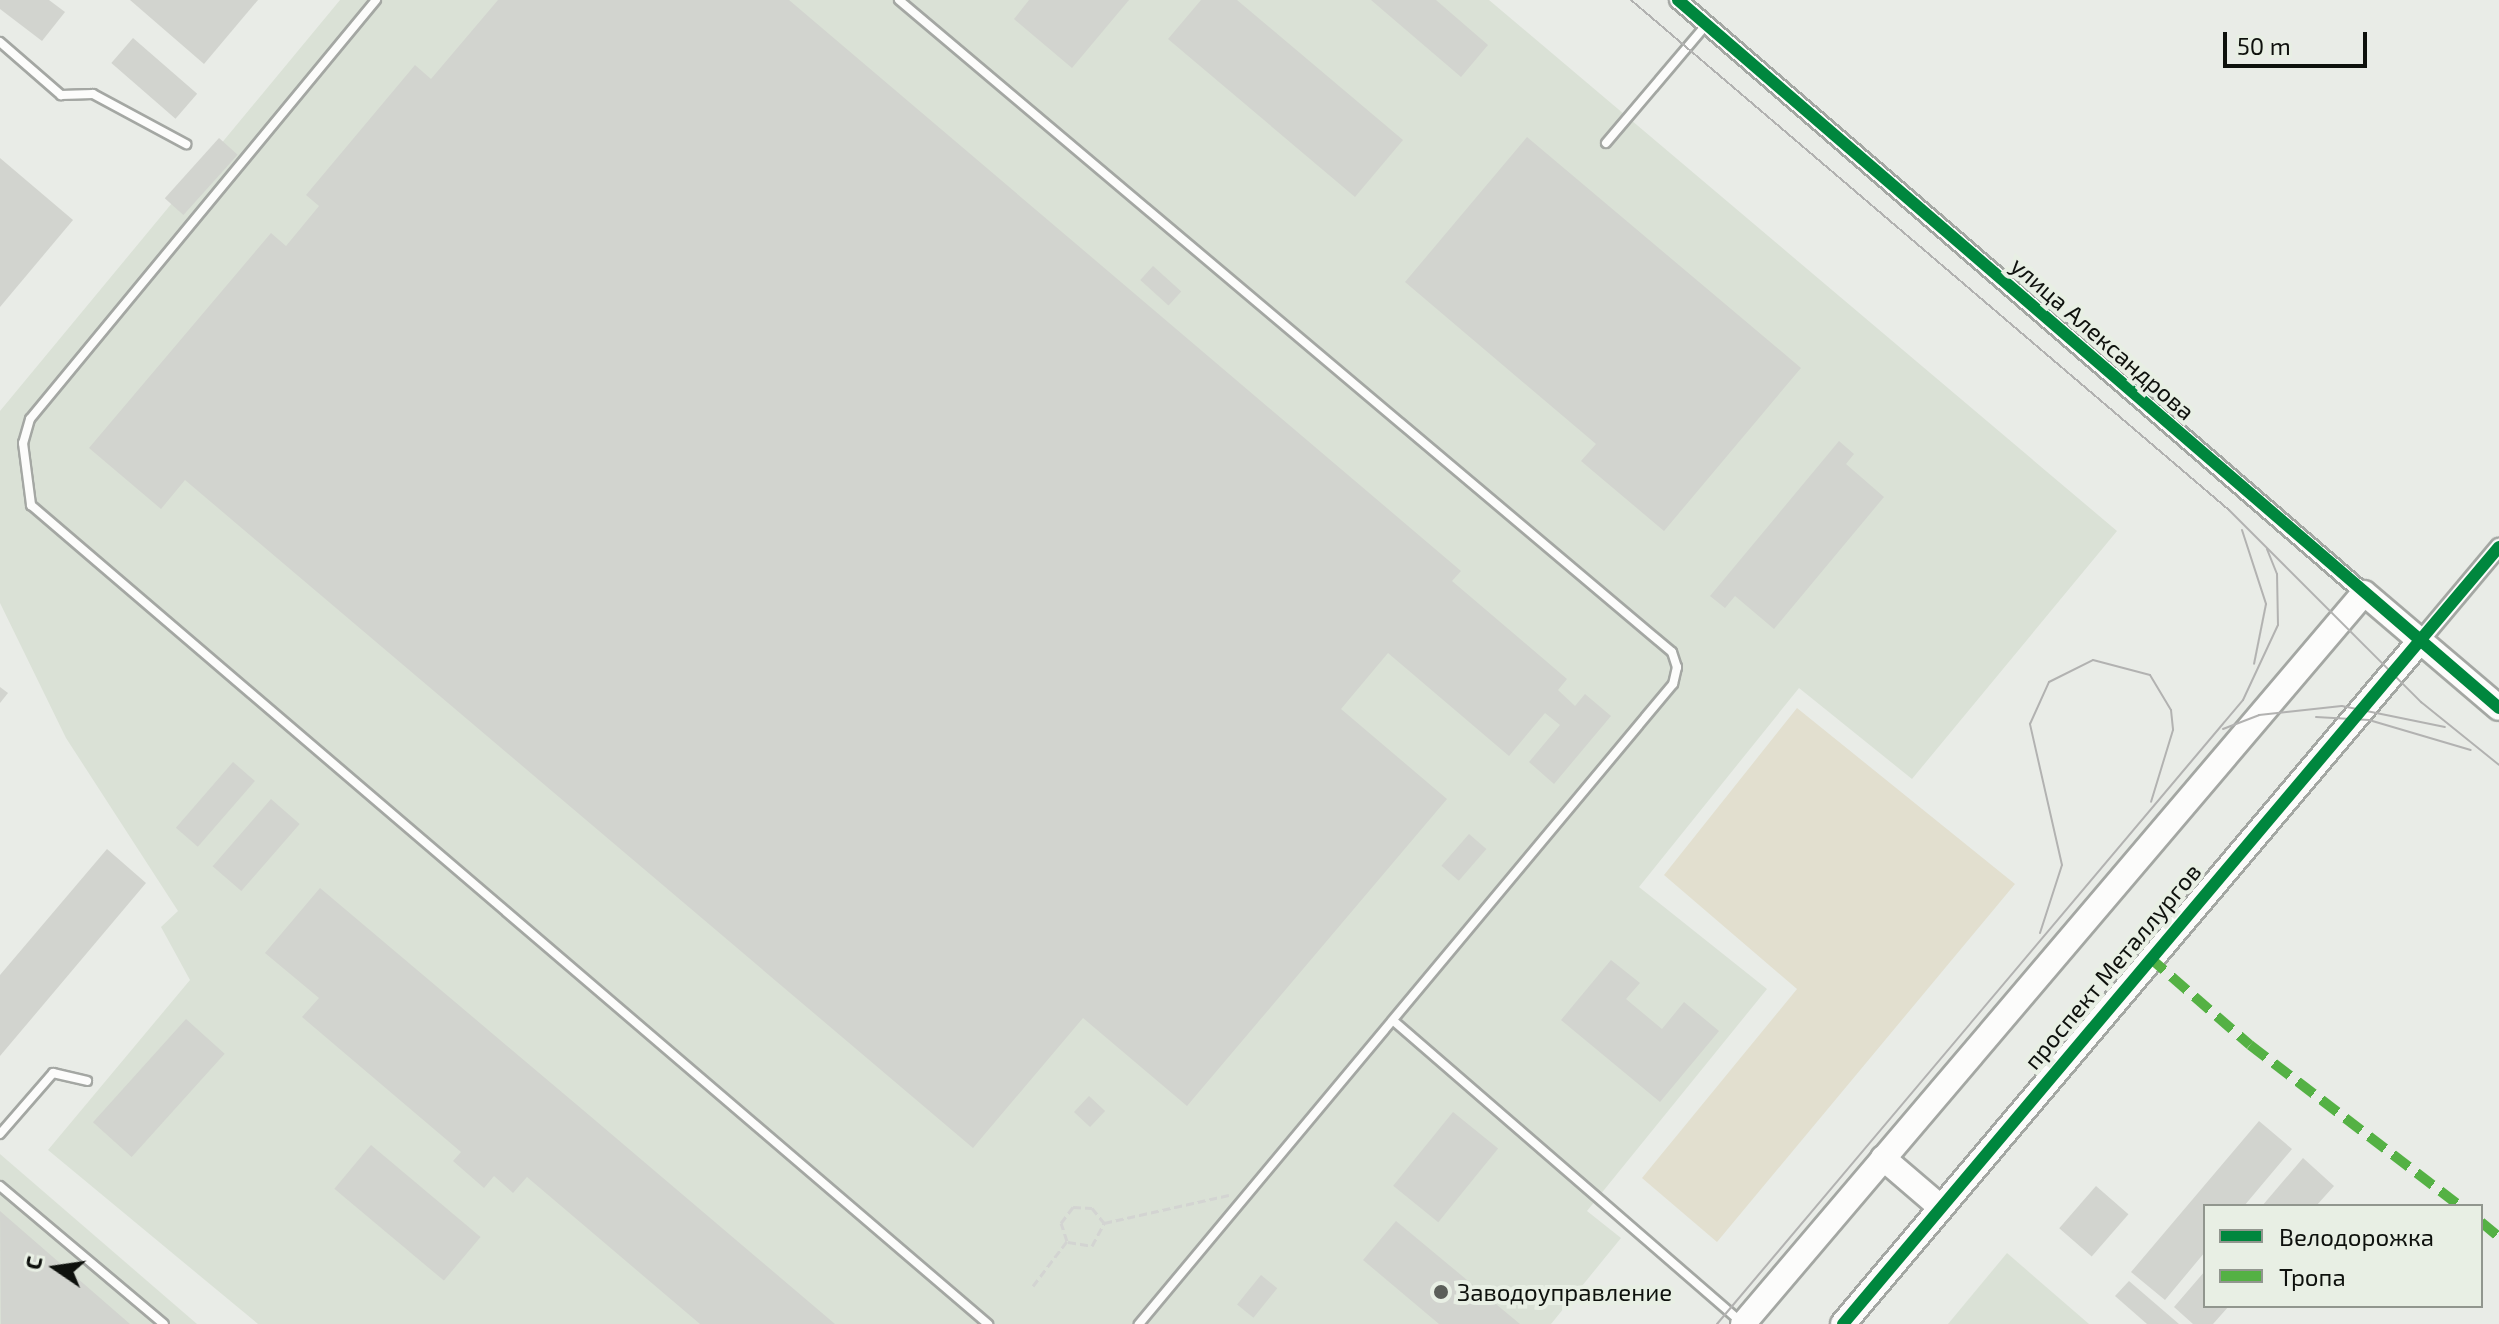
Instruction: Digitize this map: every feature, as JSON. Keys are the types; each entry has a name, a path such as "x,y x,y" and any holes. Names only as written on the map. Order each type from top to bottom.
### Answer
{"street":[{"name":"улица Александрова","path":"1678,0 2499,708"},
{"path":"2420,641 2499,547"},
{"name":"проспект Металлургов","path":"1743,1324 2364,593"},
{"name":"проспект Металлургов","path":"1843,1324 1938,1205 2420,641"},
{"path":"1883,1158 1938,1205"}],"lane":[{"path":"376,0 30,419 23,443 31,505 988,1324"},
{"path":"899,0 1672,652 1673,684 1396,1023 1139,1324"},
{"path":"1606,143 1706,24"},
{"path":"0,42 61,95 93,94 186,144"},
{"path":"1396,1023 1743,1324"},
{"path":"0,1134 53,1073 87,1081"},
{"path":"0,1186 164,1324"}],"path":[{"path":"1104,1223 1254,1190"},
{"path":"1067,1241 1061,1223 1073,1207 1092,1208 1104,1223"},
{"path":"1067,1241 1092,1246 1104,1223"},
{"path":"1033,1286 1067,1241"}],"shaded area":[{"path":"340,0 1489,0 2117,531 1912,779 1799,688 1639,887 1767,989 1587,1211 1621,1238 1551,1324 258,1324 48,1150 190,980 161,927 178,911 66,738 0,603 0,411"},
{"path":"1797,708 2015,884 1717,1242 1642,1178 1797,989 1664,875"},
{"path":"0,1154 197,1324 0,1324"},
{"path":"2007,1253 2089,1324 1948,1324"}],"building":[{"path":"0,0 49,0 65,12 42,41 0,9"},
{"path":"130,0 258,0 204,64"},
{"path":"498,0 789,0 1461,571 1452,581 1567,679 1558,690 1575,706 1585,694 1611,716 1554,784 1529,762 1560,725 1545,713 1509,756 1388,653 1341,709 1447,799 1187,1106 1083,1018 973,1148 185,480 161,509 89,448 271,233 286,246 319,206 306,195 415,65 431,79"},
{"path":"1029,0 1129,0 1072,68 1014,19"},
{"path":"1201,0 1237,0 1403,140 1355,197 1168,39"},
{"path":"1371,0 1436,0 1488,45 1461,77"},
{"path":"133,38 197,94 176,119 111,63"},
{"path":"1527,137 1801,368 1664,531 1581,461 1596,444 1405,282"},
{"path":"219,138 238,155 183,215 165,198"},
{"path":"0,158 73,220 0,307"},
{"path":"1153,266 1181,291 1169,306 1140,280"},
{"path":"1839,441 1854,454 1846,464 1884,497 1774,629 1735,596 1725,608 1710,596"},
{"path":"0,687 8,693 0,703"},
{"path":"233,762 255,781 198,847 176,828"},
{"path":"271,799 300,824 241,891 213,866"},
{"path":"1469,834 1486,849 1459,881 1441,866"},
{"path":"107,849 146,883 0,1056 0,975"},
{"path":"320,888 835,1324 700,1324 527,1177 513,1193 494,1176 484,1188 453,1161 461,1152 302,1017 319,998 265,953"},
{"path":"1611,960 1640,983 1626,999 1662,1029 1684,1002 1719,1031 1660,1102 1561,1020"},
{"path":"186,1019 225,1054 132,1157 93,1122"},
{"path":"1089,1096 1105,1111 1090,1127 1074,1112"},
{"path":"1453,1112 1498,1149 1438,1222 1393,1186"},
{"path":"2259,1121 2292,1149 2246,1204 2203,1204 2203,1254 2165,1300 2131,1272"},
{"path":"371,1145 481,1237 444,1281 334,1189"},
{"path":"2303,1158 2334,1186 2318,1204 2264,1204"},
{"path":"2096,1186 2128,1214 2092,1256 2059,1228"},
{"path":"0,1211 130,1324 1,1324"},
{"name":"Заводоуправление","path":"1396,1221 1520,1324 1439,1324 1363,1260"},
{"path":"2203,1273 2203,1308 2227,1308 2213,1324 2193,1324 2174,1307"},
{"path":"1261,1275 1277,1288 1253,1318 1237,1305"},
{"path":"2129,1281 2179,1324 2147,1324 2115,1296"}],"tram line":[{"path":"1631,0 2229,510 2421,702 2499,765"},
{"path":"2242,530 2266,604 2254,664"},
{"path":"1717,1324 2243,700 2278,625 2277,574 2267,549"},
{"path":"2040,933 2062,865 2030,724 2049,682 2093,660 2150,675 2171,710 2173,730 2151,802"},
{"path":"2223,729 2259,715 2342,706 2445,727"},
{"path":"2316,717 2369,720 2471,750"}],"marked path":[{"path":"2149,957 2250,1045 2457,1204"},
{"path":"2483,1224 2499,1237"}],"cycle path":[{"path":"1678,0 2499,708"},
{"path":"1843,1324 2499,547"}],"place":[{"name":"Заводоуправление","path":"1441,1292"}]}
